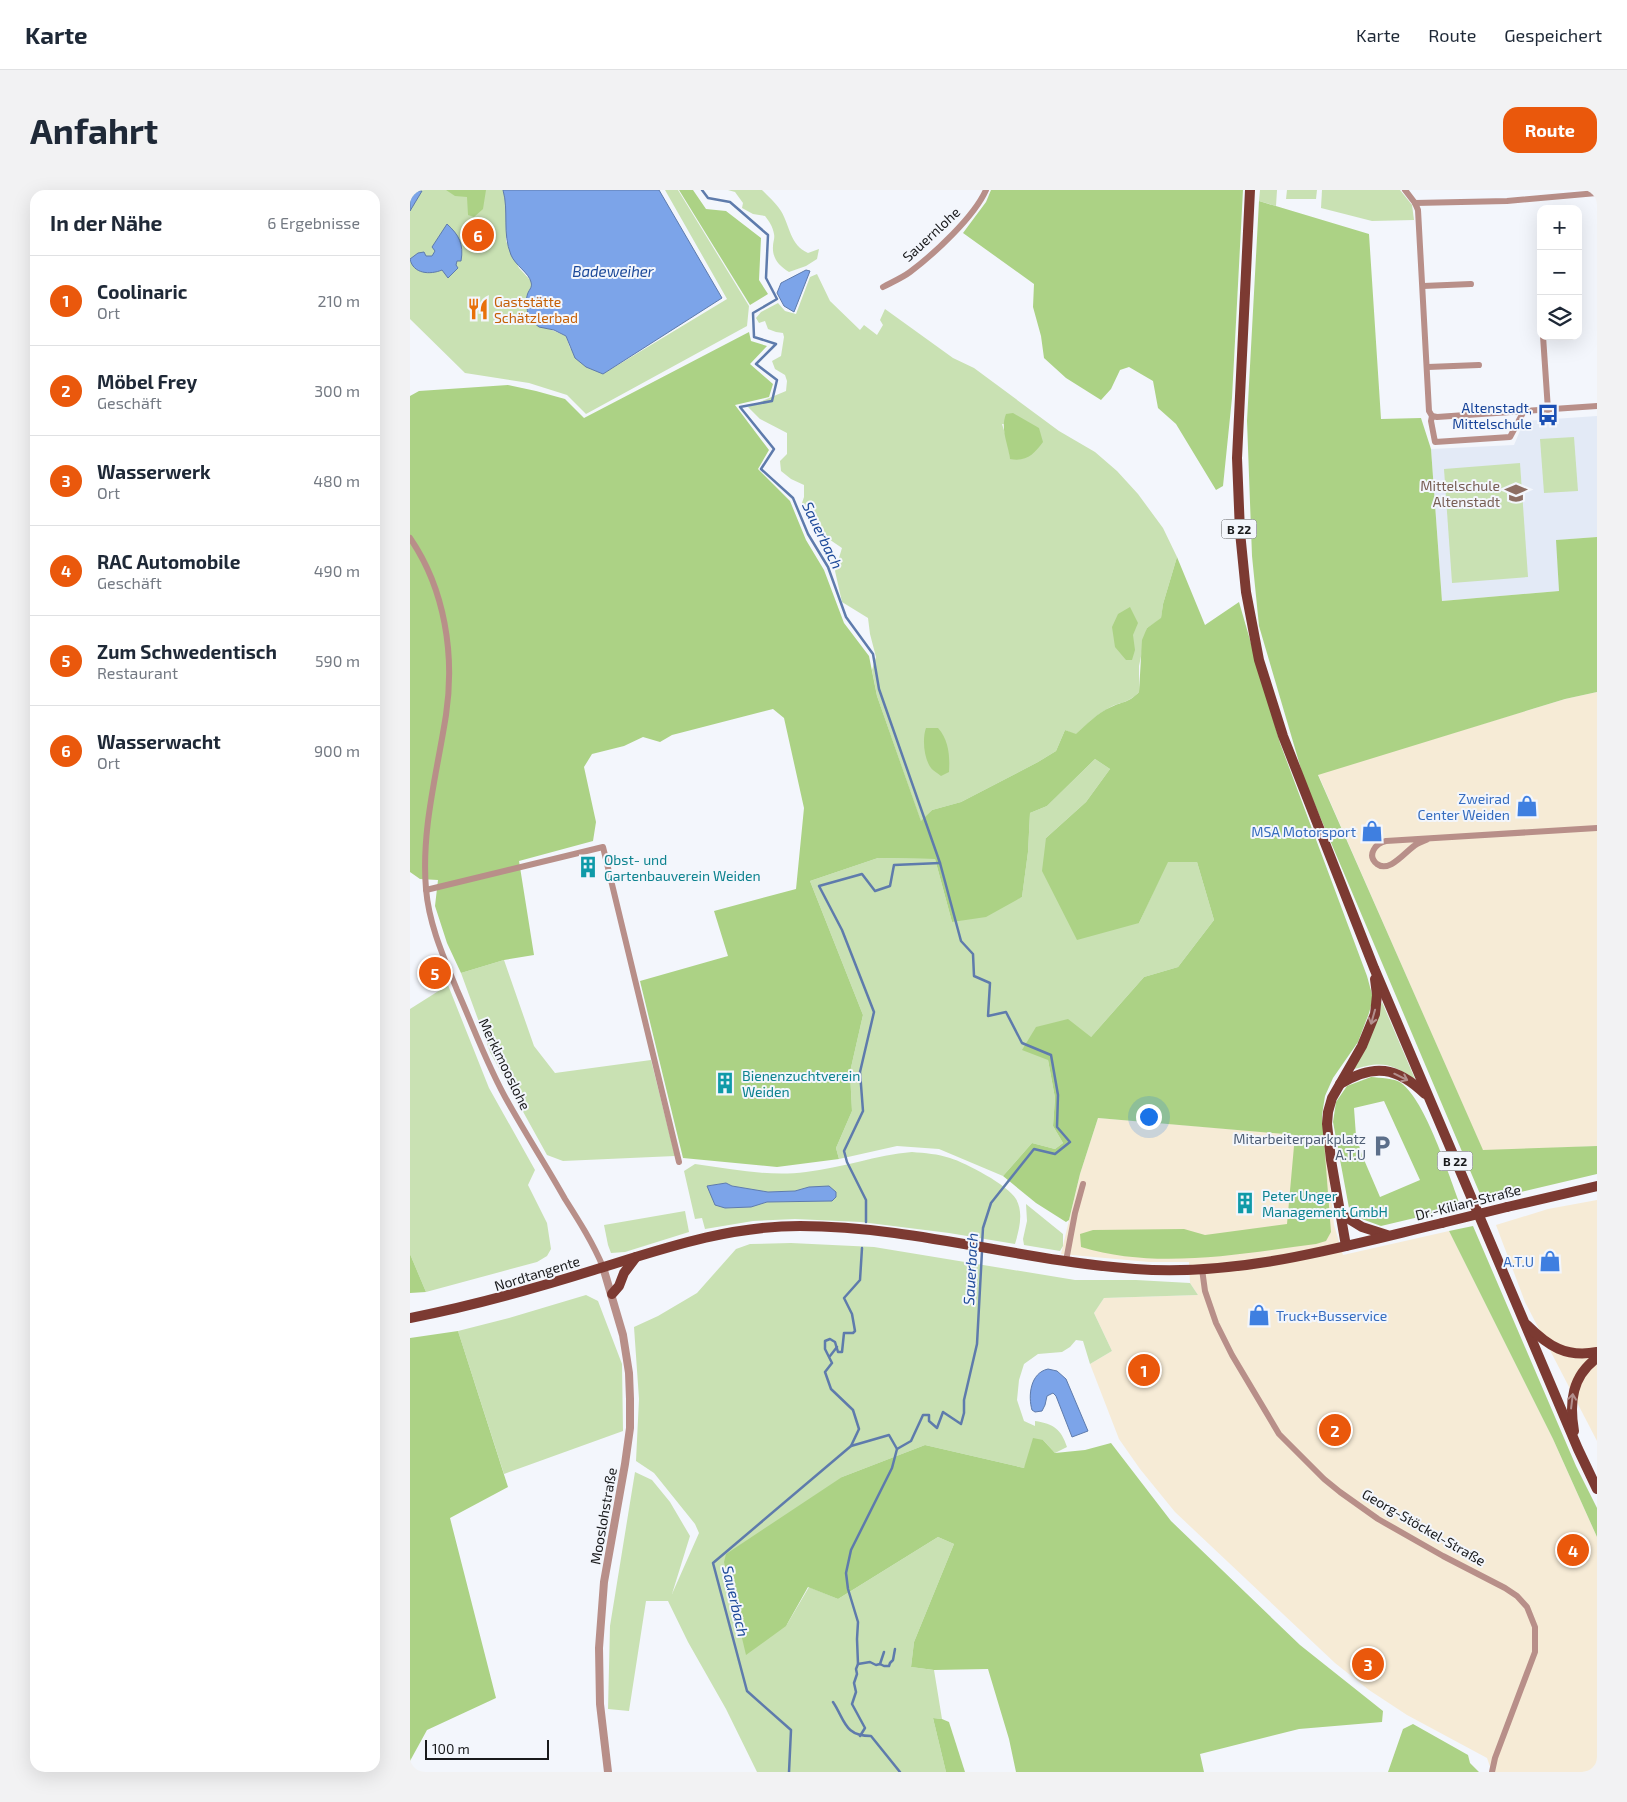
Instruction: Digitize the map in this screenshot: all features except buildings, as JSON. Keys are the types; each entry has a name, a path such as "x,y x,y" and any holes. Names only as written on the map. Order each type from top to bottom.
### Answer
{"main road":[{"name":"B 22","path":"1250,190 1237,458 1240,532 1246,592 1259,660 1283,736 1374,968 1523,1322 1597,1489"},
{"path":"1346,1246 1327,1124 1328,1112 1332,1098 1362,1046 1375,1014 1377,995 1374,968"},
{"path":"1339,1084 1354,1075 1372,1070 1387,1071 1402,1076 1428,1097"},
{"name":"Dr.-Kilian-Straße","path":"1066,1260 1134,1269 1202,1269 1261,1264 1346,1246 1597,1186"},
{"path":"1581,1189 1597,1192"},
{"path":"1341,1214 1362,1227 1391,1235"},
{"name":"Nordtangente","path":"410,1318 500,1299 670,1246 714,1235 757,1228 799,1226 875,1231 1066,1260"},
{"path":"612,1294 619,1286 624,1273 636,1257"},
{"path":"1523,1322 1543,1341 1554,1348 1586,1354 1597,1352"},
{"path":"1578,1449 1571,1412 1573,1393 1579,1378 1588,1365 1597,1358"}],"street":[{"name":"Sauernlohe","path":"883,287 909,272 956,231 972,213 986,190"},
{"path":"1405,190 1418,210 1429,411 1432,416 1430,421 1435,442 1510,437 1524,411"},
{"path":"1415,203 1507,200 1597,193"},
{"path":"1423,286 1471,284"},
{"path":"1543,340 1548,410"},
{"path":"1428,367 1479,365"},
{"path":"1432,416 1597,406"},
{"name":"Merklmooslohe","path":"410,538 426,568 438,598 443,614 448,654 446,713 427,820 426,890 431,922 442,953 490,1066 508,1103 590,1240 603,1267"},
{"path":"1428,839 1417,844 1388,866 1380,866 1372,853 1380,843 1428,839 1597,828"},
{"path":"426,890 603,847 679,1162"},
{"path":"1066,1260 1083,1184"},
{"name":"Mooslohstraße","path":"603,1267 623,1335 629,1373 630,1399 630,1428 604,1582 599,1648 600,1704 608,1772"},
{"name":"Georg-Stöckel-Straße","path":"1202,1269 1206,1291 1216,1323 1279,1434 1324,1479 1378,1519 1505,1588 1517,1596 1527,1608 1535,1628 1535,1652 1495,1758 1493,1769"},
{"path":"1493,1769 1499,1772"}],"shaded area":[{"name":"Mittelschule Altenstadt","path":"1597,416 1597,537 1557,540 1559,591 1442,601 1431,449 1514,445 1524,421"},
{"path":"1597,692 1597,1146 1483,1151 1318,774 1565,699"},
{"path":"1098,1118 1325,1137 1334,1225 1343,1255 1449,1231 1553,1439 1597,1537 1597,1772 1492,1772 1487,1758 1407,1715 1369,1690 1335,1663 1175,1512 1140,1469 1119,1439 1090,1364 1112,1351 1094,1313 1104,1298 1198,1295 1190,1283 1189,1262 1149,1262 1061,1254 1080,1174"},
{"path":"1597,1200 1597,1441 1525,1302 1496,1225 1548,1209"}],"green space":[{"path":"410,190 503,190 506,203 506,241 519,268 531,281 532,288 527,295 526,305 529,319 566,336 570,348 603,374 727,299 665,190 678,190 749,306 747,326 586,414 567,395 529,383 465,373 410,319"},
{"path":"446,190 486,190 483,209 474,217 468,215 467,197 455,196"},
{"path":"679,190 693,190 706,209 726,211 761,238 759,280 768,294 750,305"},
{"path":"728,190 762,190 781,211 797,245 808,253 819,249 817,259 806,266 789,272 785,270 779,264 774,254 774,234 768,220 765,216 753,214 742,208 743,203 735,192"},
{"path":"991,190 1243,190 1232,398 1223,486 1216,490 1176,424 1158,408 1153,381 1129,367 1120,370 1111,389 1101,400 1066,378 1044,358 1041,336 1033,307 1034,284 963,233 986,202"},
{"path":"1260,190 1277,190 1276,206 1259,201"},
{"path":"1287,190 1317,190 1316,199 1286,199"},
{"path":"1322,190 1400,190 1412,205 1414,220 1372,221 1321,208"},
{"path":"1259,201 1369,234 1381,419 1421,418 1431,449 1442,601 1559,591 1556,540 1597,537 1597,692 1565,699 1318,775 1483,1150 1597,1146 1597,1174 1483,1201 1304,779 1259,626 1252,556 1247,421"},
{"path":"817,274 830,301 860,330 864,325 877,335 883,325 880,320 885,309 953,358 974,368 1059,431 1095,452 1117,471 1138,494 1163,528 1177,557 1163,604 1161,619 1147,628 1139,666 1139,692 1127,701 1103,712 1090,721 1076,735 1065,730 1056,751 1038,762 961,802 932,810 921,822 877,696 872,670 876,657 868,618 842,602 835,571 842,548 817,531 805,513 802,503 804,485 791,479 781,471 780,461 787,454 787,433 760,419 748,407 786,391 787,381 785,375 775,369 772,361 781,356 783,333 768,329 765,321 759,323 756,318 761,312 778,303 785,311 796,314 810,277","holes":["1002,424 1039,428 1010,459 1009,446"]},
{"path":"749,332 751,341 767,346 750,364 773,384 769,397 735,405 769,450 758,469 790,501 806,540 824,570 844,623 869,656 877,696 921,821 932,810 961,802 1038,762 1056,751 1065,730 1076,734 1101,712 1129,700 1139,692 1142,640 1147,628 1161,618 1163,604 1177,557 1205,625 1239,602 1280,743 1367,976 1373,998 1358,1042 1333,1078 1325,1096 1322,1115 1331,1232 1326,1241 1316,1244 1228,1255 1168,1259 1110,1254 1081,1247 1080,1234 1093,1230 1184,1229 1205,1235 1287,1224 1295,1135 1098,1118 1080,1174 1069,1220 1066,1222 1036,1203 1003,1176 1032,1143 1055,1149 1063,1143 1053,1126 1055,1098 1048,1060 1022,1050 1036,1027 1068,1019 1091,1037 1144,977 1178,967 1214,920 1197,862 1168,862 1139,923 1077,940 1042,871 1046,838 1086,802 1110,769 1095,759 1047,806 1030,813 1028,852 1022,897 986,917 952,922 935,859 878,858 810,881 863,1015 850,1072 852,1111 836,1148 839,1159 777,1167 683,1158 640,981 728,956 714,911 796,889 804,808 784,718 773,709 672,735 660,742 643,737 624,746 592,754 584,767 596,822 593,841 519,861 534,955 504,960 461,973 447,943 435,906 438,880 420,879 410,872 410,396 419,391 508,385 565,399 584,418"},
{"path":"1013,413 1039,428 1043,442 1030,456 1016,460 1010,459 1004,425 1006,414"},
{"path":"1574,437 1578,491 1544,493 1540,439"},
{"path":"1520,463 1528,577 1452,583 1444,469"},
{"path":"1130,607 1138,623 1133,635 1135,650 1132,660 1126,660 1115,647 1112,627 1118,614"},
{"path":"926,728 938,728 947,743 949,772 941,776 932,769 925,754"},
{"path":"1095,759 1110,769 1086,802 1046,838 1139,923 1167,862 1197,862 1214,920 1178,967 1144,977 1091,1037 1048,1060 1055,1098 1053,1126 1063,1143 1055,1149 1032,1143 1003,1176 939,1149 897,1146 839,1159 836,1148 852,1111 850,1072 863,1015 810,881 878,858 935,859 952,922 1022,897 1028,852 1030,813 1047,806"},
{"path":"504,960 534,1046 555,1073 651,1060 675,1156 563,1161 547,1155 490,1052 461,973"},
{"path":"448,985 489,1088 535,1170 528,1185 547,1223 551,1249 547,1256 537,1262 426,1292 410,1254 410,1009"},
{"path":"1382,1002 1415,1079 1391,1066 1378,1064 1351,1070 1367,1046"},
{"path":"1371,1077 1383,1078 1398,1081 1410,1092 1428,1122 1436,1140 1461,1207 1381,1226 1359,1218 1349,1208 1333,1122 1336,1102 1347,1086","holes":["1384,1101 1420,1180 1380,1197 1356,1136 1354,1108"]},
{"path":"912,1152 950,1158 976,1169 1012,1193 1020,1210 1020,1222 1015,1244 949,1233 861,1222 795,1219 753,1221 705,1229 702,1218 695,1219 684,1171 695,1164 751,1172 792,1173 819,1170","holes":["726,1183 732,1186 768,1192 795,1191 809,1187 836,1192 836,1197 832,1201 767,1202 751,1207 725,1208 707,1186"]},
{"path":"1026,1204 1063,1234 1063,1246 1060,1251 1024,1245 1023,1239 1027,1221"},
{"path":"685,1211 689,1232 625,1252 611,1253 604,1225"},
{"path":"1473,1226 1576,1466 1597,1508 1597,1537 1553,1439 1449,1231"},
{"path":"791,1243 874,1247 1075,1280 1136,1280 1190,1283 1198,1295 1104,1298 1094,1313 1112,1351 1090,1364 1083,1341 1076,1340 1062,1352 1038,1354 1024,1364 1019,1380 1017,1400 1024,1421 1035,1426 1035,1421 1056,1428 1067,1447 1055,1453 1043,1440 1024,1468 925,1445 842,1477 786,1626 809,1587 838,1599 938,1537 954,1544 914,1642 911,1667 934,1670 942,1719 933,1718 946,1772 757,1772 726,1709 688,1642 668,1601 646,1601 629,1711 608,1709 610,1626 635,1472 652,1480 670,1502 690,1536 672,1594 699,1533 695,1524 654,1473 636,1461 639,1399 634,1327 658,1316 697,1293 736,1249 750,1244"},
{"path":"410,1254 426,1292 410,1293"},
{"path":"586,1295 598,1301 622,1364 623,1431 504,1474 458,1331"},
{"path":"458,1331 508,1487 450,1518 496,1698 427,1730 410,1761 410,1338"},
{"path":"1033,1438 1043,1440 1055,1453 1085,1450 1111,1443 1171,1521 1300,1645 1383,1711 1382,1722 1299,1729 1200,1754 1204,1772 1016,1772 1009,1739 988,1669 934,1670 911,1667 914,1642 954,1544 938,1537 838,1599 808,1587 786,1626 746,1655 724,1562 726,1554 842,1477 925,1445 1024,1468"},
{"path":"933,1718 949,1722 965,1772 946,1772"},
{"path":"1413,1724 1468,1755 1470,1763 1479,1772 1388,1772 1403,1729"}],"water":[{"path":"410,190 422,191 410,211"},
{"name":"Badeweiher","path":"503,190 659,190 722,298 603,374 586,367 575,358 566,336 554,330 539,327 529,319 526,299 531,287 530,279 513,259 508,247 506,206"},
{"path":"447,224 460,240 462,255 461,261 457,261 456,265 458,268 448,278 442,270 427,273 415,268 410,259 418,253 424,252 426,256 432,256 435,251 432,247"},
{"path":"806,270 810,271 794,312 784,306 777,293 781,283"},
{"path":"726,1183 732,1186 768,1192 795,1191 809,1187 829,1186 836,1192 836,1197 832,1201 767,1202 751,1207 725,1208 715,1205 707,1186"},
{"path":"1048,1369 1057,1371 1066,1379 1088,1431 1072,1437 1056,1396 1053,1393 1047,1396 1042,1411 1035,1412 1032,1410 1030,1398 1034,1380 1042,1371"}],"waterway":[{"name":"Sauerbach","path":"702,190 708,198 730,202 768,235 766,278 777,299 753,313 754,337 776,344 756,364 777,380 772,401 740,407 774,449 761,469 793,498 808,534 828,567 846,617 873,654 879,689 940,863 961,941 973,954 974,976 990,983 988,1016 1006,1012 1022,1043 1051,1055 1058,1095 1057,1127 1070,1142 1055,1154 1034,1149 991,1203 983,1228 982,1245"},
{"name":"Sauerbach","path":"866,1222 866,1200 847,1162 844,1151 863,1111 860,1072 874,1012 842,930 819,886 862,874 875,891 890,886 894,865 940,863"},
{"name":"Sauerbach","path":"851,1446 859,1429 853,1410 831,1389 825,1372 832,1363 825,1349 825,1341 830,1339 835,1342 838,1352 842,1352 844,1333 853,1333 855,1331 852,1314 844,1298 860,1280 862,1248"},
{"name":"Sauerbach","path":"789,1772 791,1730 747,1691 713,1563 851,1446 889,1435 897,1449 911,1441 923,1415 929,1415 929,1421 937,1428 943,1412 961,1424 964,1413 964,1400 977,1344 982,1251"},
{"name":"Sauerbach","path":"830,1356 837,1347"},
{"path":"860,1736 865,1728 852,1704 856,1692 854,1683 858,1664 858,1622 848,1589 846,1573 851,1550 892,1468 897,1449"},
{"name":"Sauerbach","path":"858,1664 870,1662 876,1665 889,1666 893,1660 895,1649"},
{"name":"Sauerbach","path":"880,1664 884,1652"},
{"name":"Sauerbach","path":"833,1702 846,1726 855,1733 871,1736 900,1772"}],"place":[{"name":"Wasserwacht","path":"478,235"},
{"name":"Gaststätte Schätzlerbad","path":"478,309"},
{"name":"Altenstadt, Mittelschule","path":"1548,415"},
{"name":"Mittelschule Altenstadt","path":"1516,493"},
{"name":"Zweirad Center Weiden","path":"1527,806"},
{"name":"MSA Motorsport","path":"1372,831"},
{"name":"Obst- und Gartenbauverein Weiden","path":"588,867"},
{"name":"Zum Schwedentisch","path":"435,973"},
{"name":"Bienenzuchtverein Weiden","path":"725,1083"},
{"name":"Mitarbeiterparkplatz A.T.U","path":"1382,1146"},
{"name":"Peter Unger Management GmbH","path":"1245,1203"},
{"name":"A.T.U","path":"1550,1261"},
{"name":"Truck+Busservice","path":"1259,1315"},
{"name":"Coolinaric","path":"1144,1370"},
{"name":"Möbel Frey","path":"1335,1430"},
{"name":"RAC Automobile","path":"1573,1550"},
{"name":"Wasserwerk","path":"1368,1664"}]}
